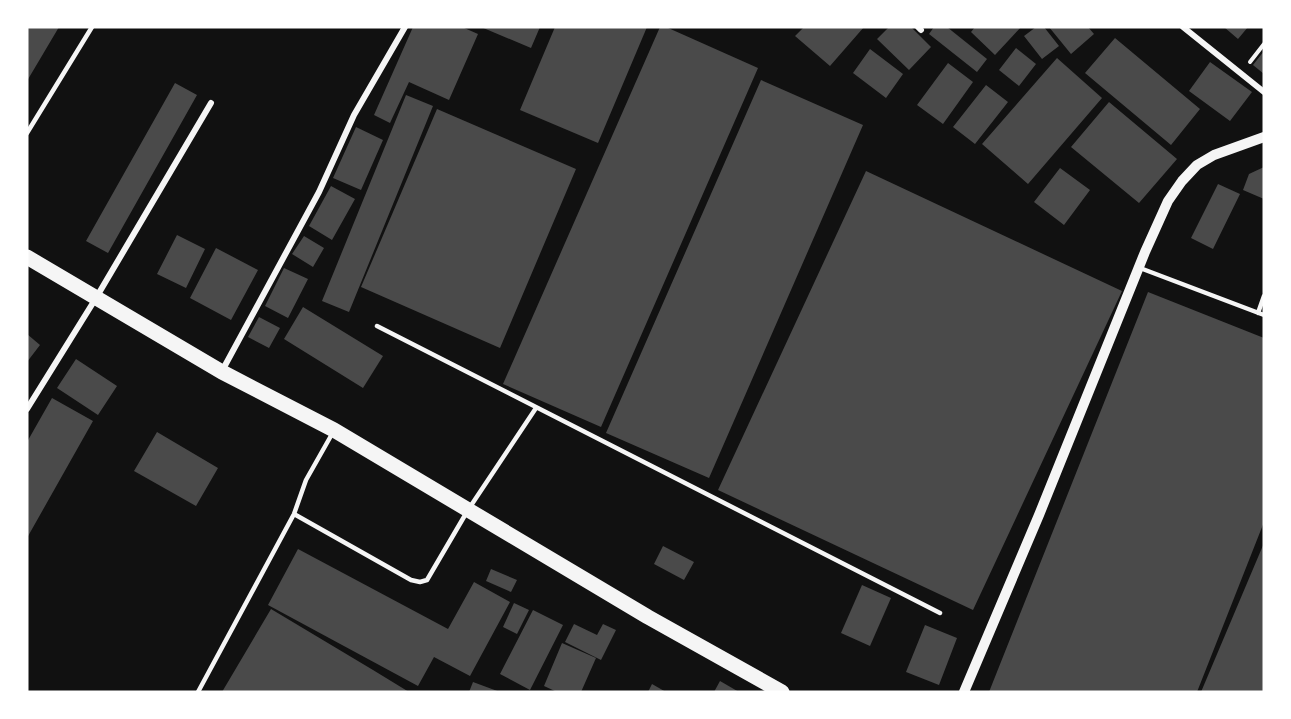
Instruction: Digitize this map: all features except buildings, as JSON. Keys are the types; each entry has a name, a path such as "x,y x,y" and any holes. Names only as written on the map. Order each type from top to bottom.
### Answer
{"main road":[{"path":"27,257 222,372 334,430 648,617 782,692"}],"street":[{"path":"222,372 319,192 354,115 405,27"},
{"path":"1183,27 1264,92"},
{"path":"27,409 211,104"},
{"path":"964,692 1168,201 1197,165 1214,155 1264,137"}],"lane":[{"path":"27,133 92,27"},
{"path":"1140,268 1261,314 1264,296"},
{"path":"377,326 940,613"},
{"path":"294,514 411,580 420,582 427,580 468,510 536,408"},
{"path":"198,692 294,514 306,480 334,430"}],"path":[{"path":"1241,74 1264,44"}]}
